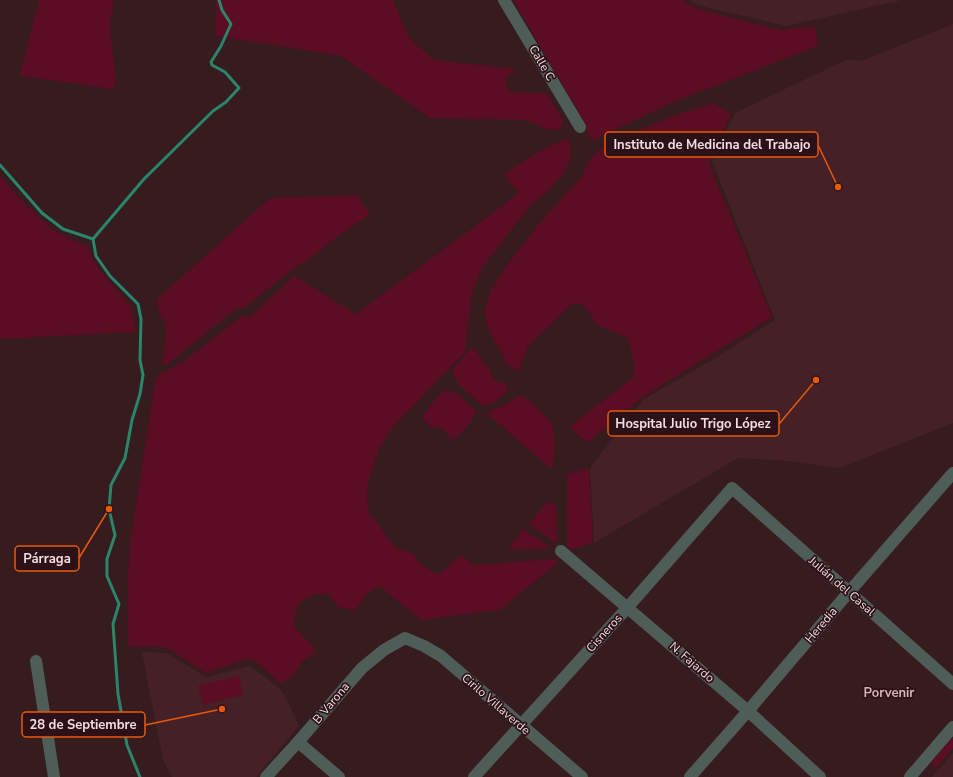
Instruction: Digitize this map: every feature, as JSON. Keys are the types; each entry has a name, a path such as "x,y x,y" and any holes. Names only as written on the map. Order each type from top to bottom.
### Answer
{"street":[{"name":"Calle C","path":"504,0 580,127"},
{"name":"Heredia","path":"690,777 953,473"},
{"name":"Julián del Casal","path":"732,488 953,684"},
{"name":"Cisneros","path":"474,777 628,607 732,488"},
{"name":"N. Fajardo","path":"561,551 748,711 820,777"},
{"name":"Cirilo Villaverde","path":"405,638 424,646 441,656 582,777"},
{"name":"B Varona","path":"266,777 362,668 384,650 405,638"},
{"path":"36,662 54,777"},
{"path":"910,777 953,727"},
{"path":"298,742 339,777"}],"shaded area":[{"path":"39,0 114,0 110,20 110,30 116,79 115,85 112,89 22,76 20,74"},
{"path":"216,0 393,0 409,38 434,60 516,69 508,76 506,85 510,92 546,93 564,122 558,130 546,129 526,120 430,118 341,56 216,36"},
{"path":"513,0 682,0 695,8 779,30 815,26 818,46 671,103 591,141 585,123"},
{"path":"690,0 902,0 786,26 697,5"},
{"path":"953,24 953,423 839,468 789,461 738,458 594,543 590,469 644,399 712,360 775,320 712,161 735,113 848,59 861,61"},
{"path":"713,103 731,114 710,158 709,164 772,317 641,398 588,442 576,434 570,426 633,378 635,366 628,338 595,324 592,315 582,304 572,304 528,346 518,372 507,364 487,326 485,309 490,292 504,269 537,226 583,175 589,160 601,149 630,134 678,114"},
{"path":"569,139 571,158 562,175 550,189 530,206 482,268 472,294 465,352 390,430 377,454 367,487 368,511 396,548 412,553 422,565 437,574 444,570 461,555 474,565 556,559 557,563 500,610 421,620 379,586 364,597 355,611 338,607 329,594 318,594 308,597 303,600 297,608 294,617 294,627 310,643 316,652 302,662 293,675 281,684 259,664 247,659 206,673 167,648 149,646 128,647 128,575 130,541 156,377 184,361 242,316 250,317 294,276 356,314 511,199 518,192 508,181 505,174 543,149"},
{"path":"0,176 22,201 53,230 89,248 90,254 99,269 132,308 136,332 0,339"},
{"path":"357,195 370,214 289,272 244,308 236,309 166,365 162,363 166,330 156,300 270,198"},
{"path":"469,350 476,350 489,369 492,377 496,381 504,383 507,387 507,392 493,403 483,406 459,385 452,372 454,367"},
{"path":"444,390 457,393 476,411 470,423 453,441 444,430 430,426 422,418 429,407"},
{"path":"519,396 531,402 552,425 555,442 553,467 549,467 491,417 488,411 504,405"},
{"path":"589,468 593,542 570,549 567,546 567,474"},
{"path":"553,502 556,506 557,544 529,524 546,503"},
{"path":"523,529 551,548 511,549 510,547"},
{"path":"142,652 167,653 206,677 249,666 283,692 299,726 256,777 172,777 163,760"},
{"path":"239,676 243,695 203,705 198,686"},
{"path":"953,737 953,748 936,768 931,763"},
{"path":"953,753 953,777 932,777"}],"waterway":[{"path":"93,239 144,179 213,111 226,102 239,88 225,72 212,65 211,62 221,46 231,24 222,10 219,0"},
{"path":"0,165 42,213 63,229 93,239"},
{"path":"93,239 96,256 110,276 138,304 141,319 140,360 143,375 140,394 132,420 125,458 111,485 109,509 115,535 107,559 107,576 119,604 113,624 118,694 127,745 140,777"}],"place":[{"name":"Instituto de Medicina del Trabajo","path":"838,187"},
{"name":"Hospital Julio Trigo López","path":"816,380"},
{"name":"Párraga","path":"109,509"},
{"name":"28 de Septiembre","path":"222,709"}],"district":[{"name":"Porvenir","path":"889,693"}]}
